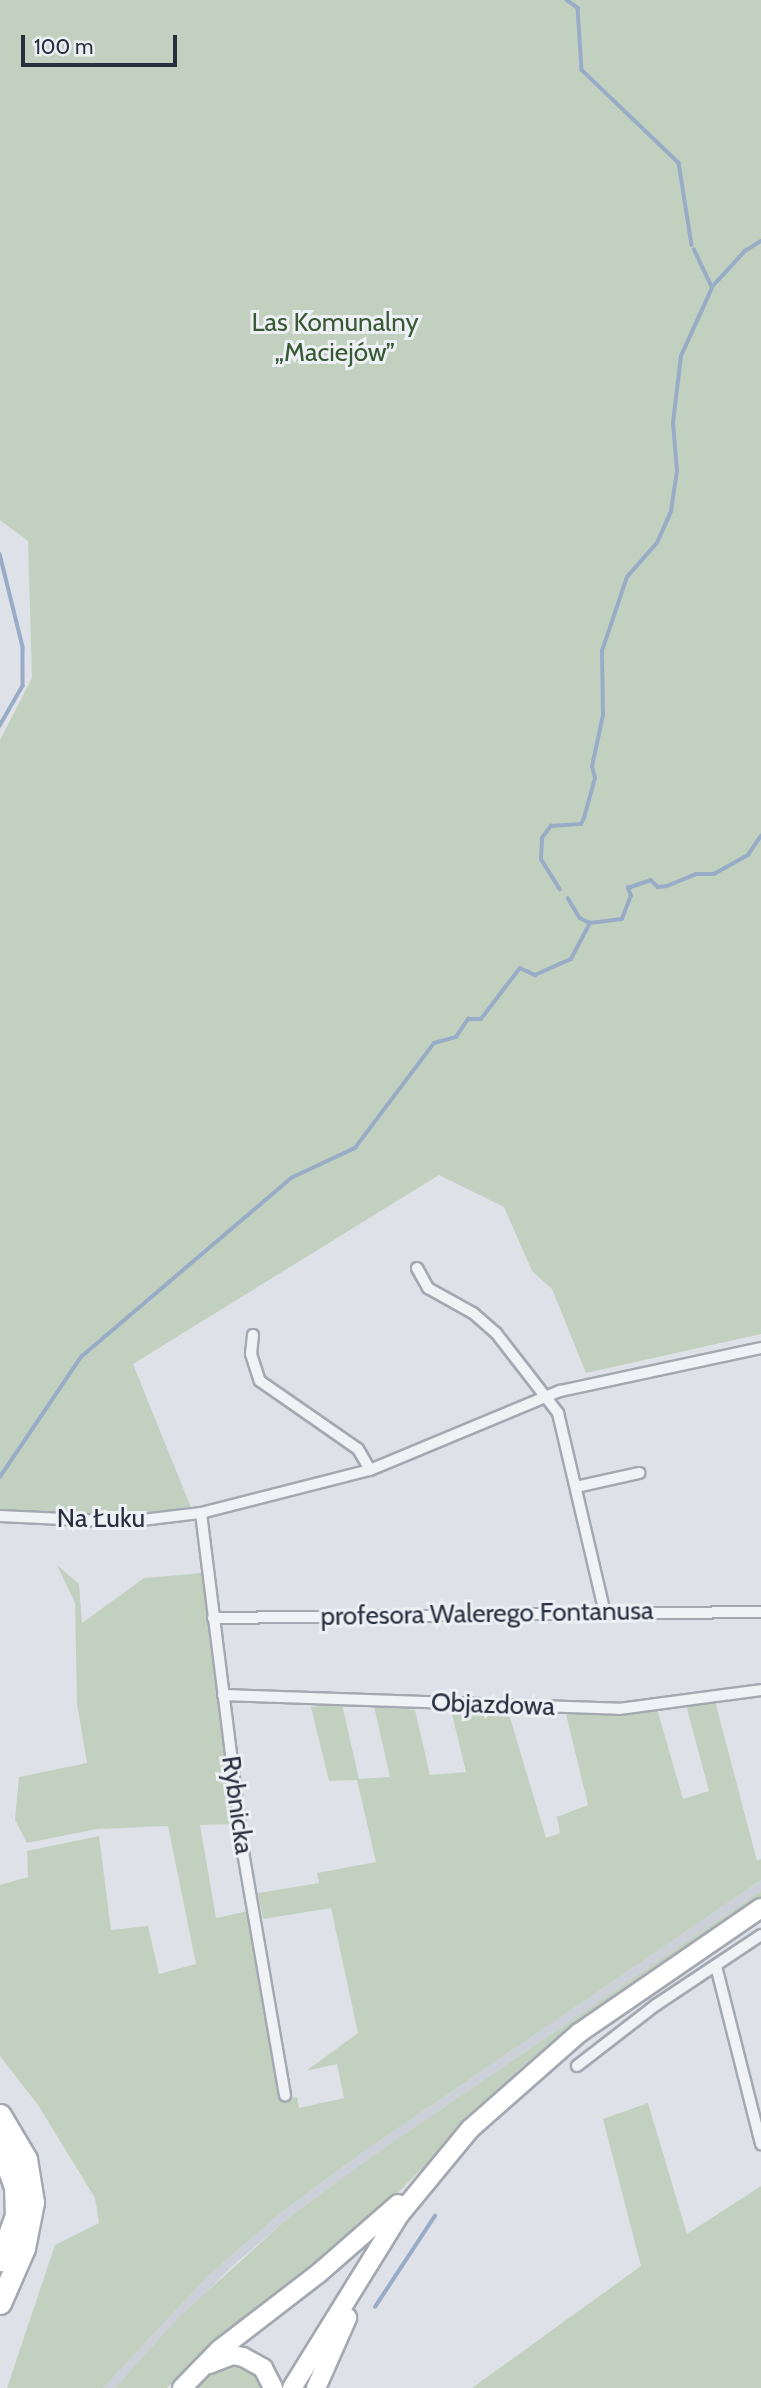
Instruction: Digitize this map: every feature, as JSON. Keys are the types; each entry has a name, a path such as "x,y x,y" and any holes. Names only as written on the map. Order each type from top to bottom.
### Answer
{"highway":[{"path":"0,2115 26,2159 33,2202 24,2248 0,2303"},
{"path":"0,2145 15,2187 16,2215 0,2260"}],"main road":[{"path":"182,2388 195,2373 342,2255 544,2061 761,1908"},
{"path":"305,2388 346,2318 424,2197 508,2106 586,2042 761,1921"},
{"path":"292,2388 386,2235 440,2162"},
{"path":"316,2388 346,2318"},
{"path":"195,2373 217,2359 243,2357 263,2368 273,2388"}],"street":[{"path":"417,1268 428,1287 487,1324 558,1413 605,1613"},
{"path":"253,1335 251,1354 260,1381 358,1449 370,1470"},
{"name":"Na Łuku","path":"0,1517 125,1522 201,1513 370,1470 546,1396 761,1348"},
{"path":"576,1486 639,1473"},
{"name":"Rybnicka","path":"201,1513 243,1852 285,2095"},
{"name":"profesora Walerego Fontanusa","path":"213,1618 761,1612"},
{"name":"Objazdowa","path":"223,1695 619,1709 761,1690"},
{"path":"577,2066 761,1935"},
{"path":"716,1966 761,2144"}],"shaded area":[{"path":"761,1880 761,1891 371,2157 286,2220 230,2268 115,2388 103,2388 207,2277 279,2214 366,2150"}],"green space":[{"name":"Las Komunalny „Maciejów”","path":"0,0 761,0 761,1334 586,1373 552,1289 532,1271 504,1207 439,1175 133,1364 192,1510 135,1518 0,1509 0,740 32,678 28,541 0,520"},
{"path":"57,1565 79,1584 82,1623 144,1578 203,1573 236,1824 200,1825 216,1918 249,1911 283,2100 297,2097 299,2108 344,2098 337,2064 306,2071 358,2033 331,1908 263,1919 258,1893 319,1883 317,1873 376,1862 357,1780 329,1781 311,1707 342,1704 359,1779 390,1777 374,1706 415,1710 430,1775 466,1772 451,1710 508,1711 546,1838 560,1833 557,1817 588,1805 565,1710 657,1709 683,1799 709,1791 686,1705 715,1701 757,1861 761,1859 761,1880 366,2150 279,2214 207,2277 103,2388 7,2388 55,2245 99,2223 95,2198 38,2105 0,2056 0,1885 28,1877 27,1851 99,1836 111,1930 148,1926 159,1974 196,1964 168,1826 97,1829 27,1843 15,1820 19,1777 87,1763 77,1704 75,1603"},
{"path":"761,1891 761,1899 522,2067 381,2210 287,2288 208,2345 167,2388 115,2388 178,2318 286,2220 371,2157"},
{"path":"648,2103 687,2234 761,2186 761,2388 472,2388 641,2266 603,2119"},
{"path":"237,2363 260,2377 265,2388 190,2388 218,2365"}],"waterway":[{"path":"567,0 578,8 582,70 679,163 692,245"},
{"path":"712,287 745,251 761,241"},
{"path":"560,890 541,859 542,838 551,826 581,824 584,818 595,778 592,767 603,715 602,651 627,577 657,543 671,511 677,471 673,423 681,356 712,288 694,250"},
{"path":"0,554 23,647 23,686 0,726"},
{"path":"568,898 580,918 590,923 622,919 631,896 628,888 651,880 658,887 667,886 696,874 714,874 748,855 761,836"},
{"path":"0,1477 81,1357 291,1178 355,1148 434,1043 456,1037 468,1019 481,1019 520,968 535,975 571,959 590,923"},
{"path":"375,2307 435,2216"}]}
